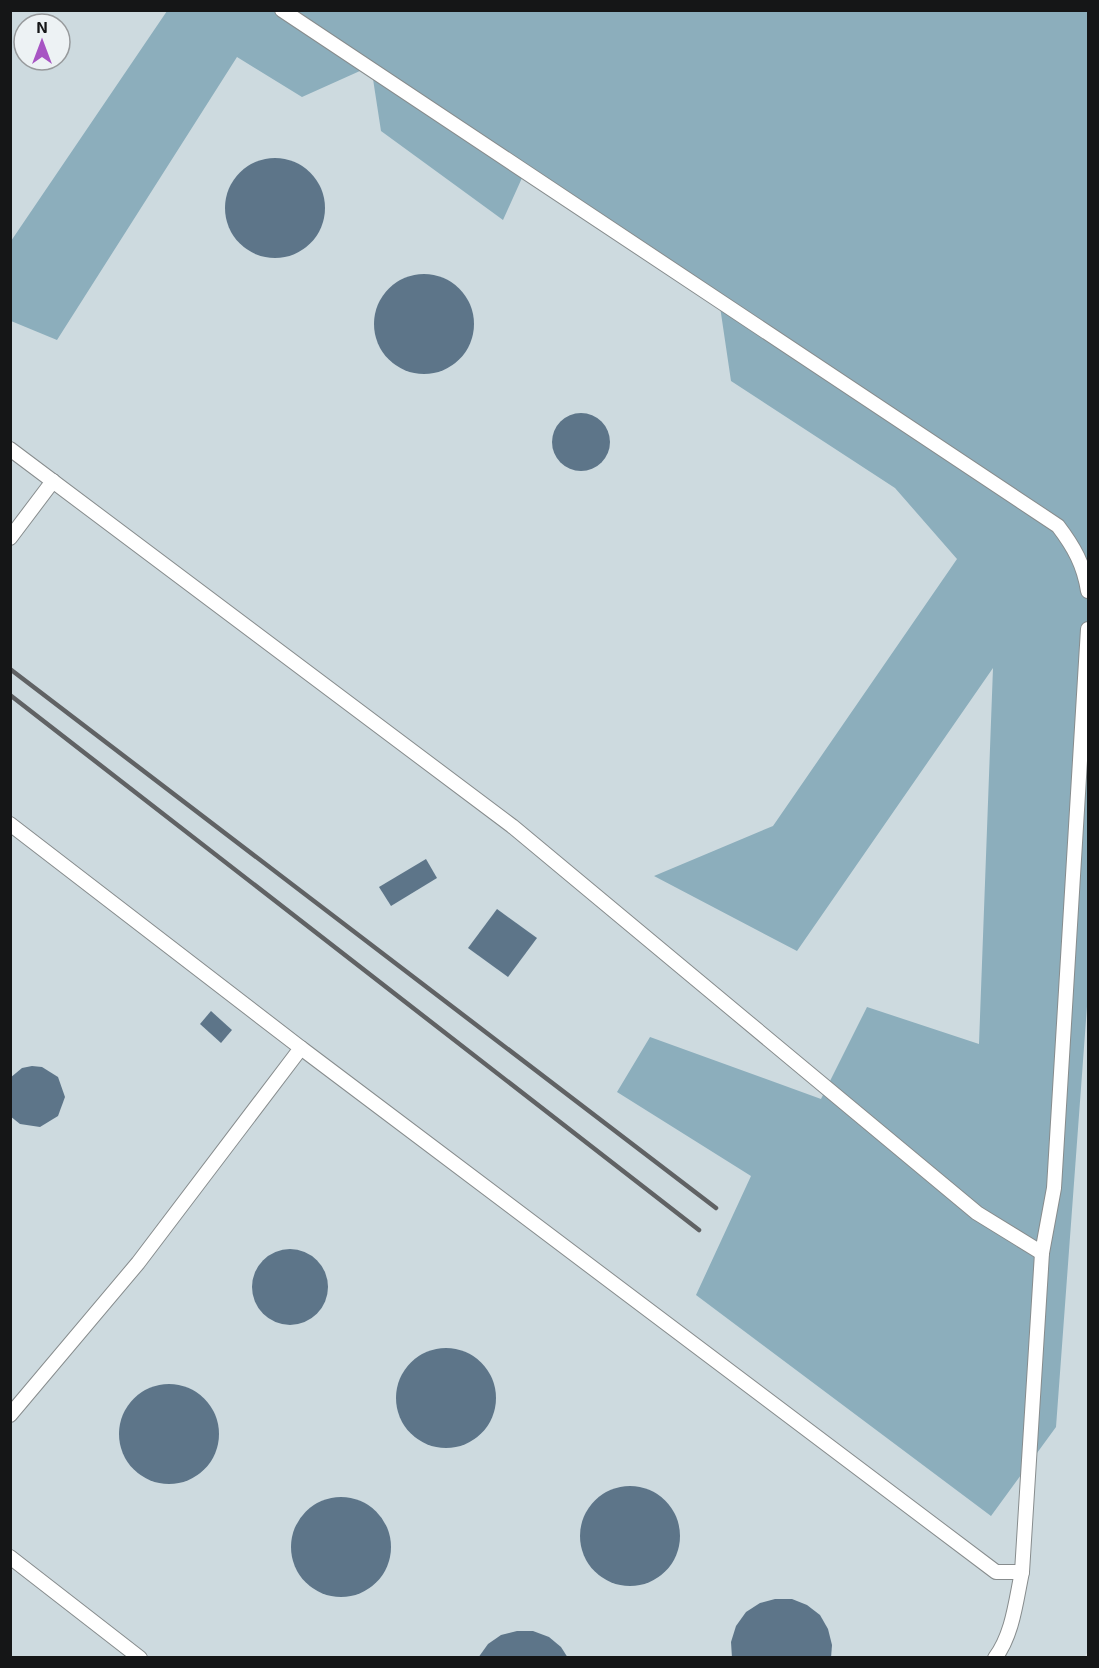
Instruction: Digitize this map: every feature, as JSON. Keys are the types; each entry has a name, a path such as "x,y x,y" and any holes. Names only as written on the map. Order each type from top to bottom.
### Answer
{"lane":[{"path":"282,10 1058,526 1075,548 1089,591"},
{"path":"10,448 512,826 977,1213 1042,1253"},
{"path":"10,538 53,481"},
{"path":"995,1658 1001,1650 1013,1618 1022,1572 1042,1253 1054,1188 1089,629"},
{"path":"10,824 301,1048 996,1572 1022,1572"},
{"path":"10,1415 138,1263 301,1048"},
{"path":"10,1557 140,1658"}],"shaded area":[{"path":"11,11 1088,11 1088,1651 1084,1658 11,1658"},
{"path":"167,11 1088,11 1088,993 1056,1427 991,1516 696,1295 751,1176 617,1092 650,1037 821,1099 867,1007 979,1044 993,668 797,951 654,876 773,826 957,559 895,488 731,381 718,293 526,169 503,220 381,131 371,66 302,97 237,57 57,340 11,321 11,241"}],"building":[{"path":"275,158 294,162 311,172 321,189 325,208 321,227 311,244 294,254 275,258 256,254 239,244 229,227 225,208 229,189 239,172 256,162"},
{"path":"424,274 443,278 460,288 470,305 474,324 470,343 460,360 443,370 424,374 405,370 388,360 378,343 374,324 378,305 388,288 405,278"},
{"path":"581,413 597,418 605,426 610,442 605,458 597,466 581,471 565,466 557,458 552,442 557,426 565,418"},
{"path":"426,859 437,878 391,906 379,887"},
{"path":"497,909 537,938 508,977 468,948"},
{"path":"211,1011 232,1030 221,1043 200,1024"},
{"path":"42,1067 58,1077 65,1097 58,1116 40,1127 20,1124 10,1116 10,1078 22,1068"},
{"path":"290,1249 305,1252 317,1260 325,1272 328,1287 325,1302 317,1314 305,1322 290,1325 275,1322 263,1314 255,1302 252,1287 255,1272 263,1260 275,1252"},
{"path":"446,1348 465,1351 482,1362 493,1379 496,1398 493,1417 482,1434 465,1445 446,1448 427,1445 410,1434 399,1417 396,1398 399,1379 410,1362 427,1351"},
{"path":"169,1384 188,1388 205,1398 215,1415 219,1434 215,1453 205,1470 188,1480 169,1484 150,1480 133,1470 123,1453 119,1434 123,1415 133,1398 150,1388"},
{"path":"630,1486 649,1490 666,1500 676,1517 680,1536 676,1555 666,1572 649,1582 630,1586 611,1582 594,1572 584,1555 580,1536 584,1517 594,1500 611,1490"},
{"path":"341,1497 360,1501 377,1511 387,1528 391,1547 387,1566 377,1583 360,1593 341,1597 322,1593 305,1583 295,1566 291,1547 295,1528 305,1511 322,1501"},
{"path":"775,1599 792,1599 807,1605 820,1615 828,1629 832,1645 831,1658 732,1658 731,1642 736,1626 746,1612 760,1603"},
{"path":"517,1631 533,1631 549,1637 561,1647 568,1658 478,1658 488,1644 501,1635"}],"railway":[{"path":"10,669 716,1208"},
{"path":"10,695 699,1230"}]}
